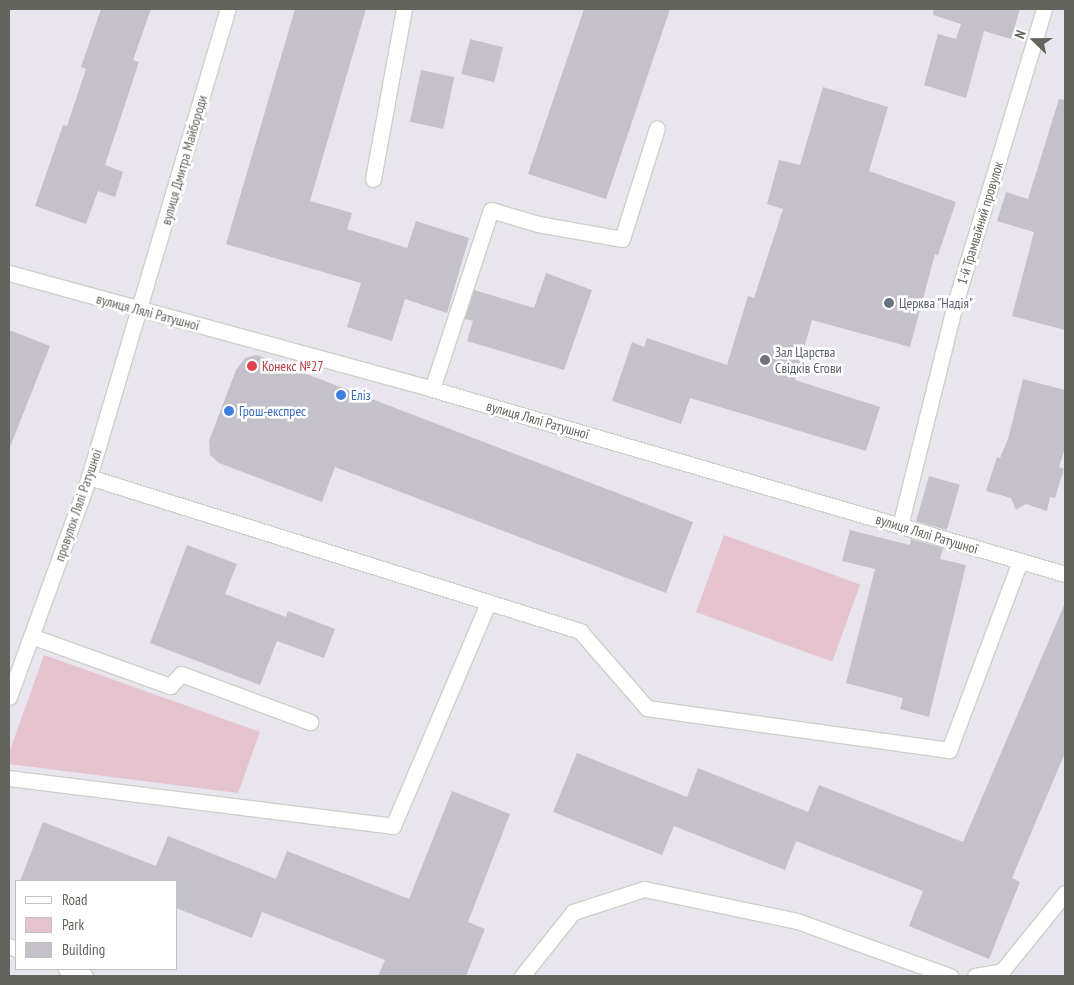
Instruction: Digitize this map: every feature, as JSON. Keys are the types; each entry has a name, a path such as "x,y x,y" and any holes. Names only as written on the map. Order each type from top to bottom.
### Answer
{"street":[{"name":"вулиця Дмитра Майбороди","path":"141,310 228,9"},
{"path":"373,179 404,9"},
{"name":"1-й Трамвайний провулок","path":"900,526 954,307 1044,9"},
{"path":"432,389 491,210 538,224 622,239 657,128"},
{"name":"вулиця Лялі Ратушної","path":"9,273 432,389 1065,574"},
{"name":"провулок Лялі Ратушної","path":"9,697 89,477 141,310"},
{"path":"89,477 488,604 580,631 647,708 949,750 1020,561"},
{"path":"9,778 393,826 488,604"},
{"path":"31,636 170,686 182,674 310,722"},
{"path":"522,976 573,912 644,889 797,921 950,976"},
{"path":"975,976 1002,971 1065,893"},
{"path":"69,970 85,976"}],"green space":[{"path":"724,535 860,585 832,662 696,612"},
{"path":"44,655 260,732 238,793 9,764 9,753"}],"building":[{"path":"101,9 151,9 133,60 139,62 105,165 123,172 115,197 98,191 86,224 35,206 63,125 67,126 86,69 81,67"},
{"path":"295,9 366,9 310,201 352,213 347,229 407,248 416,221 469,238 447,313 405,299 392,341 347,327 361,283 226,244"},
{"path":"584,9 670,9 606,199 528,174"},
{"path":"934,9 1020,9 1011,39 984,31 966,98 924,85 938,34 956,39 961,24 933,15"},
{"path":"470,39 503,47 494,82 461,74"},
{"path":"421,70 454,77 443,129 410,122"},
{"path":"823,87 888,107 869,171 956,202 938,255 935,254 910,347 812,320 795,380 880,407 866,451 690,398 681,424 612,401 632,342 644,347 647,338 727,365 748,296 754,298 783,209 767,204 779,160 800,165"},
{"path":"1059,99 1065,100 1065,330 1012,316 1034,232 997,221 1006,192 1028,199"},
{"path":"546,273 592,290 564,370 467,341 473,321 465,319 474,290 534,308"},
{"path":"9,330 50,346 10,447 9,447"},
{"path":"257,355 693,522 666,593 335,467 322,502 219,463 210,455 209,441 236,370 245,358"},
{"path":"1023,379 1065,390 1065,448 1059,467 1064,469 1055,498 1050,497 1047,511 1026,504 1016,510 1011,498 986,491 997,457 1000,458 1008,439"},
{"path":"929,476 960,485 947,530 916,521"},
{"path":"850,530 910,545 911,539 943,548 940,559 966,565 929,717 900,709 903,698 846,683 875,569 842,561"},
{"path":"187,545 237,564 225,594 286,617 288,611 335,629 324,658 277,641 260,685 150,643"},
{"path":"1065,603 1065,753 1012,878 1020,882 989,959 909,926 923,891 796,841 785,870 674,826 662,855 553,812 577,753 687,797 698,768 808,812 819,785 963,842"},
{"path":"452,791 510,814 468,922 485,929 466,976 378,976 385,960 262,912 252,938 178,909 178,880 20,880 43,822 156,866 168,836 276,879 287,851 409,899"}],"place":[{"name":"Церква \"Надія\"","path":"889,303"},
{"name":"Зал Царства Свідків Єгови","path":"765,360"},
{"name":"Конекс №27","path":"252,366"},
{"name":"Еліз","path":"341,395"},
{"name":"Грош-експрес","path":"229,411"}]}
